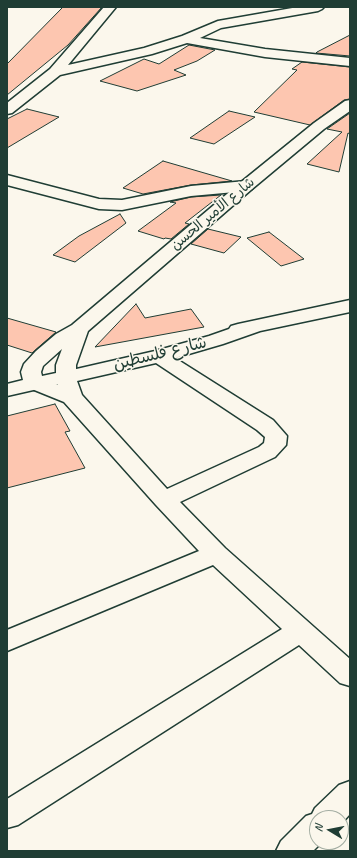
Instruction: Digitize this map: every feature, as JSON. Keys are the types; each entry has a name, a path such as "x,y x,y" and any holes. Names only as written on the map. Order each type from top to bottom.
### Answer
{"street":[{"path":"7,110 55,72 110,7"},
{"path":"55,72 147,51 186,39 218,25 318,7"},
{"path":"186,39 265,53 350,62"},
{"name":"شارع الأمير الحسن","path":"32,378 34,364 43,355 63,338 79,328 319,126 350,104"},
{"path":"7,180 99,204 122,205 191,191 246,186"},
{"name":"شارع فلسطين","path":"68,380 209,334 252,328 350,306"},
{"path":"68,380 79,328"},
{"name":"شارع فلسطين","path":"68,380 216,340 252,328"},
{"path":"159,356 265,425 276,436 275,445 267,452 164,500"},
{"path":"7,378 68,380 164,500 216,554 350,675"},
{"path":"7,390 32,378 68,380"},
{"path":"7,641 216,554"},
{"path":"7,815 301,630"},
{"path":"334,810 350,794"},
{"path":"292,851 309,834"}],"building":[{"path":"63,7 102,7 68,45 7,95 7,64"},
{"path":"350,35 350,56 316,53 317,52"},
{"path":"189,45 215,50 197,61 174,70 186,75 137,91 100,81 144,59 159,64"},
{"path":"302,62 350,67 350,99 344,100 310,125 254,112 297,70 292,69"},
{"path":"27,109 59,117 7,148 7,119"},
{"path":"229,111 255,117 214,144 190,138"},
{"path":"350,113 350,134 348,133 339,172 307,164 342,132 327,129"},
{"path":"163,161 232,181 191,185 143,194 123,188"},
{"path":"221,195 185,223 189,224 171,239 164,239 138,231 176,203 170,202 191,197"},
{"path":"120,214 126,223 75,262 53,255 79,236"},
{"path":"208,229 241,237 224,253 191,244"},
{"path":"269,232 304,259 281,266 247,238"},
{"path":"136,304 145,318 191,309 204,327 95,347"},
{"path":"7,318 56,332 32,353 7,345"},
{"path":"55,404 70,431 65,432 85,468 7,488 7,416"}]}
